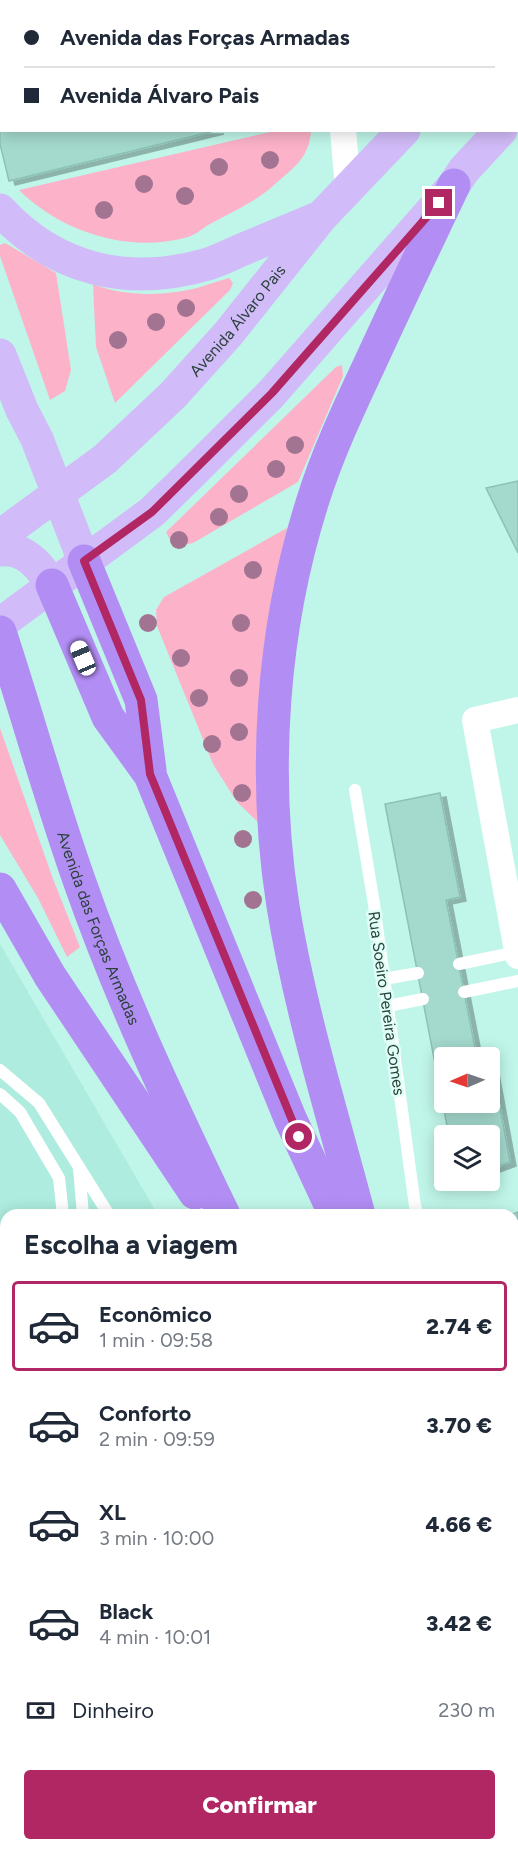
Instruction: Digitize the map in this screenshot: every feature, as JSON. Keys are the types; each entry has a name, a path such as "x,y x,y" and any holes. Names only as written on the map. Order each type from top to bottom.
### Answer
{"highway":[{"path":"357,1209 300,992 283,906 273,800 274,727 278,677 294,573 313,500 341,425 454,185"},
{"path":"84,561 141,700 150,774"},
{"path":"52,585 108,717 150,774 290,1118 332,1209"},
{"name":"Avenida das Forças Armadas","path":"0,632 78,880 94,922 157,1075 221,1209"},
{"path":"0,889 50,976 206,1209"}],"main road":[{"name":"Avenida Álvaro Pais","path":"0,536 105,459 173,395 228,334 322,216 402,132"},
{"path":"0,624 152,512 272,393 499,132"},
{"path":"0,210 32,241 72,261 90,267 133,274 156,274 210,263 322,216"},
{"path":"0,356 22,410 37,439 84,561"},
{"path":"0,550 8,549 27,555 41,568 52,585"}],"street":[{"path":"343,132 348,188"},
{"path":"518,710 475,720 518,954"}],"lane":[{"name":"Rua Soeiro Pereira Gomes","path":"355,790 416,1209"},
{"path":"459,964 518,954"},
{"path":"384,979 418,973"},
{"path":"464,992 518,981"},
{"path":"388,1006 423,999"},
{"path":"0,1070 39,1103 105,1209"},
{"path":"0,1094 20,1112 59,1178 81,1209"},
{"path":"79,1166 84,1209"},
{"path":"59,1178 62,1209"}],"shaded area":[{"path":"270,132 311,132 307,149 299,162 266,191 196,233 166,242 120,241 98,236 55,217 36,205 19,190"},
{"path":"5,243 56,273 71,370 65,391 50,400 0,256 0,245"},
{"path":"229,278 233,283 230,290 115,403 96,347 93,284 131,293 158,294 197,288"},
{"path":"342,365 343,376 298,482 193,543 174,547 166,532 336,367"},
{"path":"287,528 273,603 259,823 237,802 213,764 157,626 156,610 164,597"},
{"path":"0,728 53,879 80,947 67,957 38,898 0,835"},
{"path":"0,944 155,1209 0,1209"}],"building":[{"path":"0,132 210,132 9,181 0,144"},
{"path":"518,481 518,553 486,488"},
{"path":"440,793 460,897 446,900 475,1047 434,1047 434,1058 385,804"},
{"path":"500,1108 510,1162 500,1166 500,1125 447,1125 445,1113 500,1113"}],"route":[{"path":"299,1137 150,774 141,700 84,561 152,512 272,393 439,203"}]}
